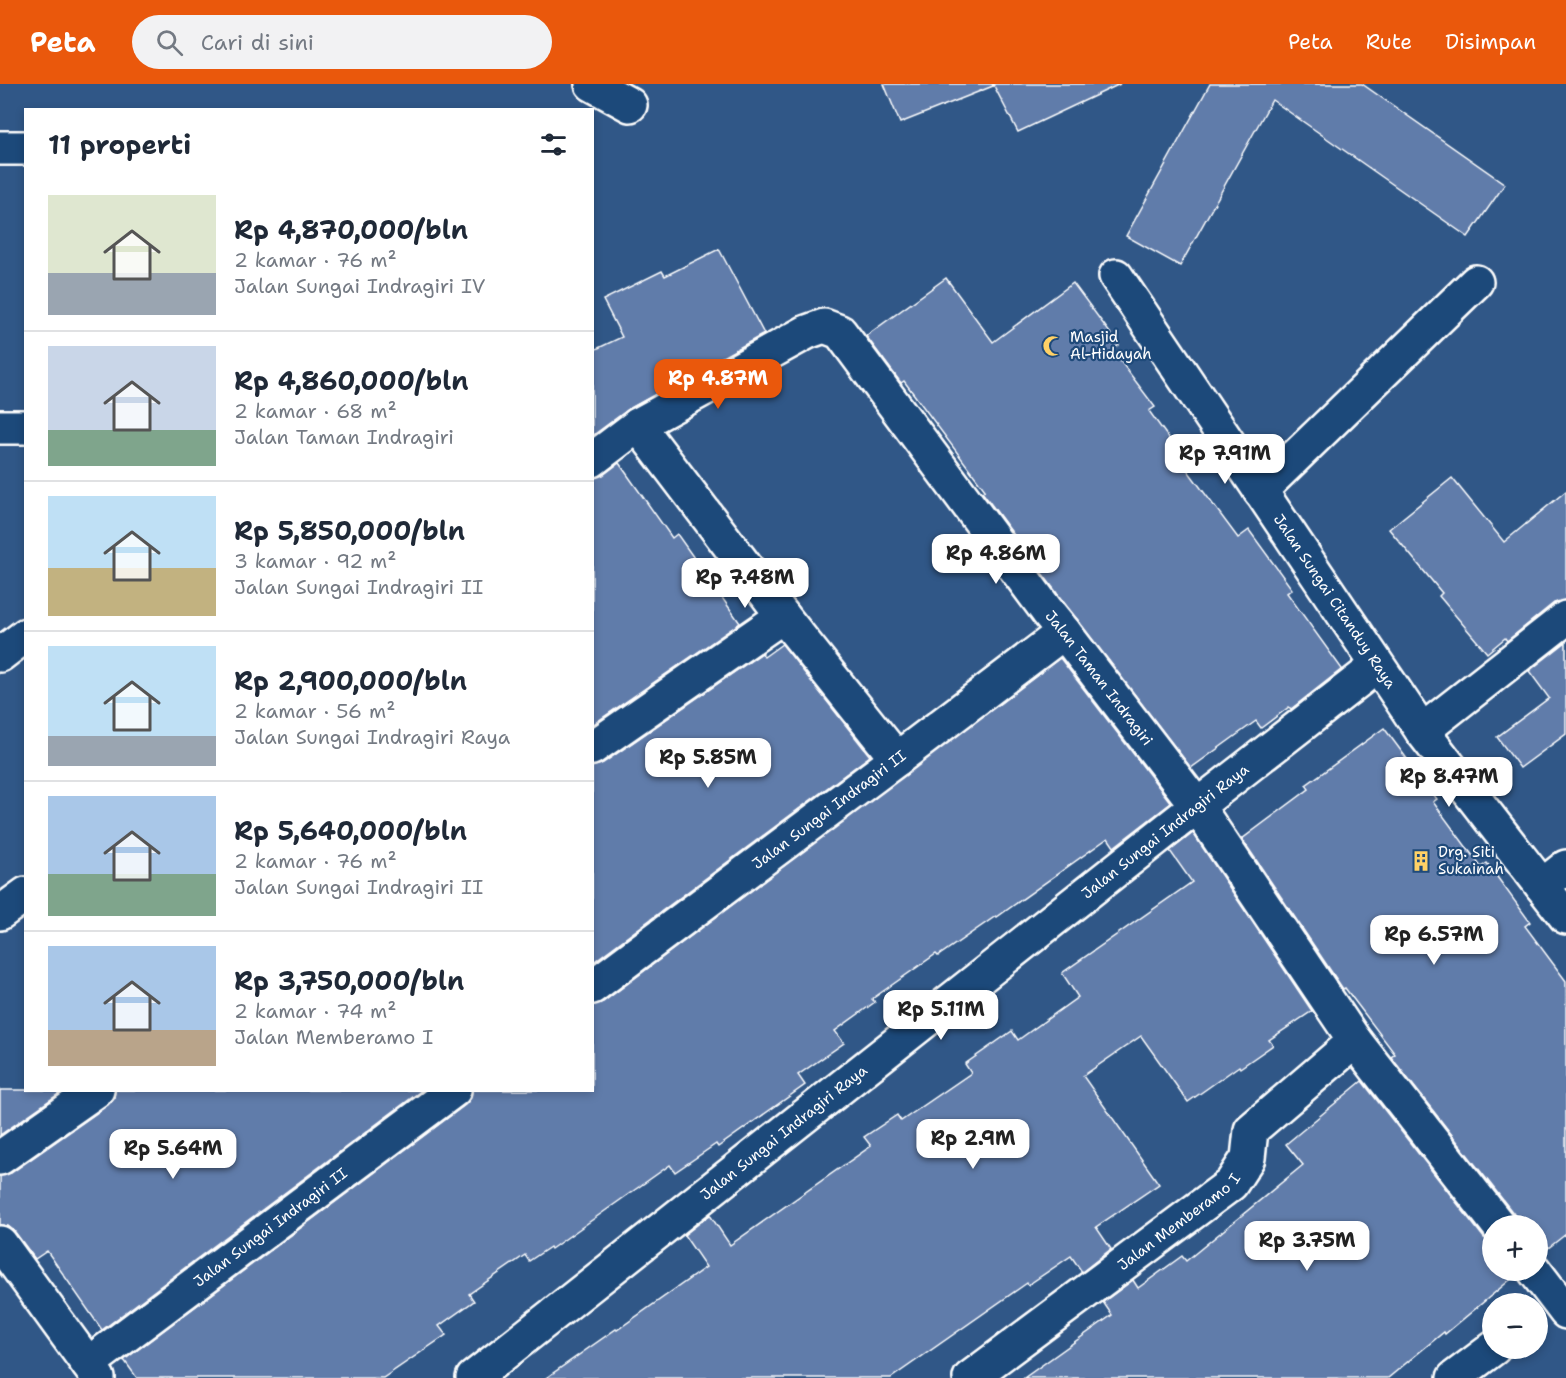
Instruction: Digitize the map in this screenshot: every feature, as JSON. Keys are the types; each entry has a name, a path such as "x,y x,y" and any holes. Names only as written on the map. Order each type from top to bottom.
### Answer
{"street":[{"path":"592,84 630,105"},
{"path":"0,148 24,148"},
{"name":"Jalan Sungai Citanduy Raya","path":"1116,276 1422,731 1554,876 1566,917"},
{"path":"1260,491 1476,282"},
{"name":"Jalan Taman Indragiri","path":"638,425 807,332 824,326 840,332 1047,611 1197,806 1356,1041 1490,1215"},
{"path":"594,458 638,425 783,616 897,759"},
{"path":"0,427 24,427"},
{"path":"594,747 783,616"},
{"path":"1422,731 1566,618"},
{"name":"Jalan Sungai Indragiri II","path":"594,986 1064,632"},
{"path":"0,655 24,637"},
{"name":"Jalan Sungai Indragiri Raya","path":"474,1378 1377,666"},
{"path":"0,913 24,895"},
{"name":"Jalan Memberamo I","path":"970,1378 1231,1184 1248,1158 1251,1130 1356,1041"},
{"path":"0,1158 95,1092"},
{"name":"Jalan Sungai Indragiri II","path":"93,1371 451,1092"},
{"path":"0,1243 93,1371"},
{"path":"1539,1281 1554,1311"},
{"path":"1454,1378 1482,1357"}],"building":[{"path":"884,84 992,84 993,86 900,123"},
{"path":"993,84 1120,84 1018,132"},
{"path":"1210,84 1362,84 1505,184 1468,237 1272,100 1180,266 1126,236"},
{"path":"719,249 764,334 629,409 594,435 594,350 622,337 603,300 662,271 665,276"},
{"path":"946,278 993,342 1073,283 1119,345 1112,350 1155,407 1149,411 1183,458 1180,460 1238,538 1249,530 1292,589 1287,593 1342,669 1291,709 1289,707 1261,728 1256,721 1191,768 1062,600 982,492 985,490 904,381 901,383 866,336"},
{"path":"619,463 672,538 677,534 740,623 594,724 594,477 603,475"},
{"path":"1452,478 1504,542 1566,491 1566,600 1554,603 1507,641 1505,638 1487,653 1439,596 1442,593 1389,529"},
{"path":"1566,642 1566,734 1520,768 1497,737 1549,698 1529,671"},
{"path":"782,644 870,756 594,962 594,766 603,763 762,653 764,657"},
{"path":"1060,658 1171,803 1114,847 1108,838 997,917 938,956 936,954 872,999 875,1002 835,1031 844,1043 798,1075 805,1085 718,1147 716,1144 675,1172 670,1165 551,1249 550,1247 529,1261 525,1255 469,1294 474,1301 439,1326 446,1335 383,1378 137,1378 124,1360 465,1105 471,1098 472,1092 594,1092 594,1004 603,1002"},
{"path":"1384,728 1437,799 1433,802 1481,867 1487,863 1530,922 1525,926 1566,981 1566,1234 1548,1248 1548,1215 1514,1215 1391,1057 1395,1054 1345,988 1343,989 1242,839 1309,789 1306,785"},
{"path":"1193,833 1312,1011 1269,1040 1273,1045 1188,1102 1141,1036 1083,1076 1159,1184 1096,1227 1111,1249 1082,1272 1071,1256 1028,1285 1027,1283 891,1378 546,1378 706,1267 684,1235 710,1215 730,1245 871,1146 864,1137 897,1115 901,1121 971,1073 965,1064 1012,1031 1018,1040 1078,997 1062,973 1192,882 1170,851"},
{"path":"1362,1081 1482,1235 1482,1281 1509,1281 1494,1293 1482,1293 1482,1303 1388,1378 1024,1378 1112,1315 1103,1302 1133,1280 1138,1288 1182,1256 1186,1261 1303,1165 1286,1144"},
{"path":"0,1090 61,1092 0,1135"},
{"path":"115,1092 419,1092 102,1330 47,1251 35,1259 15,1232 8,1226 0,1225 0,1176 11,1173 108,1105 114,1098"}],"place":[{"name":"Masjid Al-Hidayah","path":"1053,346"},
{"name":"Drg. Siti Sukainah","path":"1421,861"}]}
